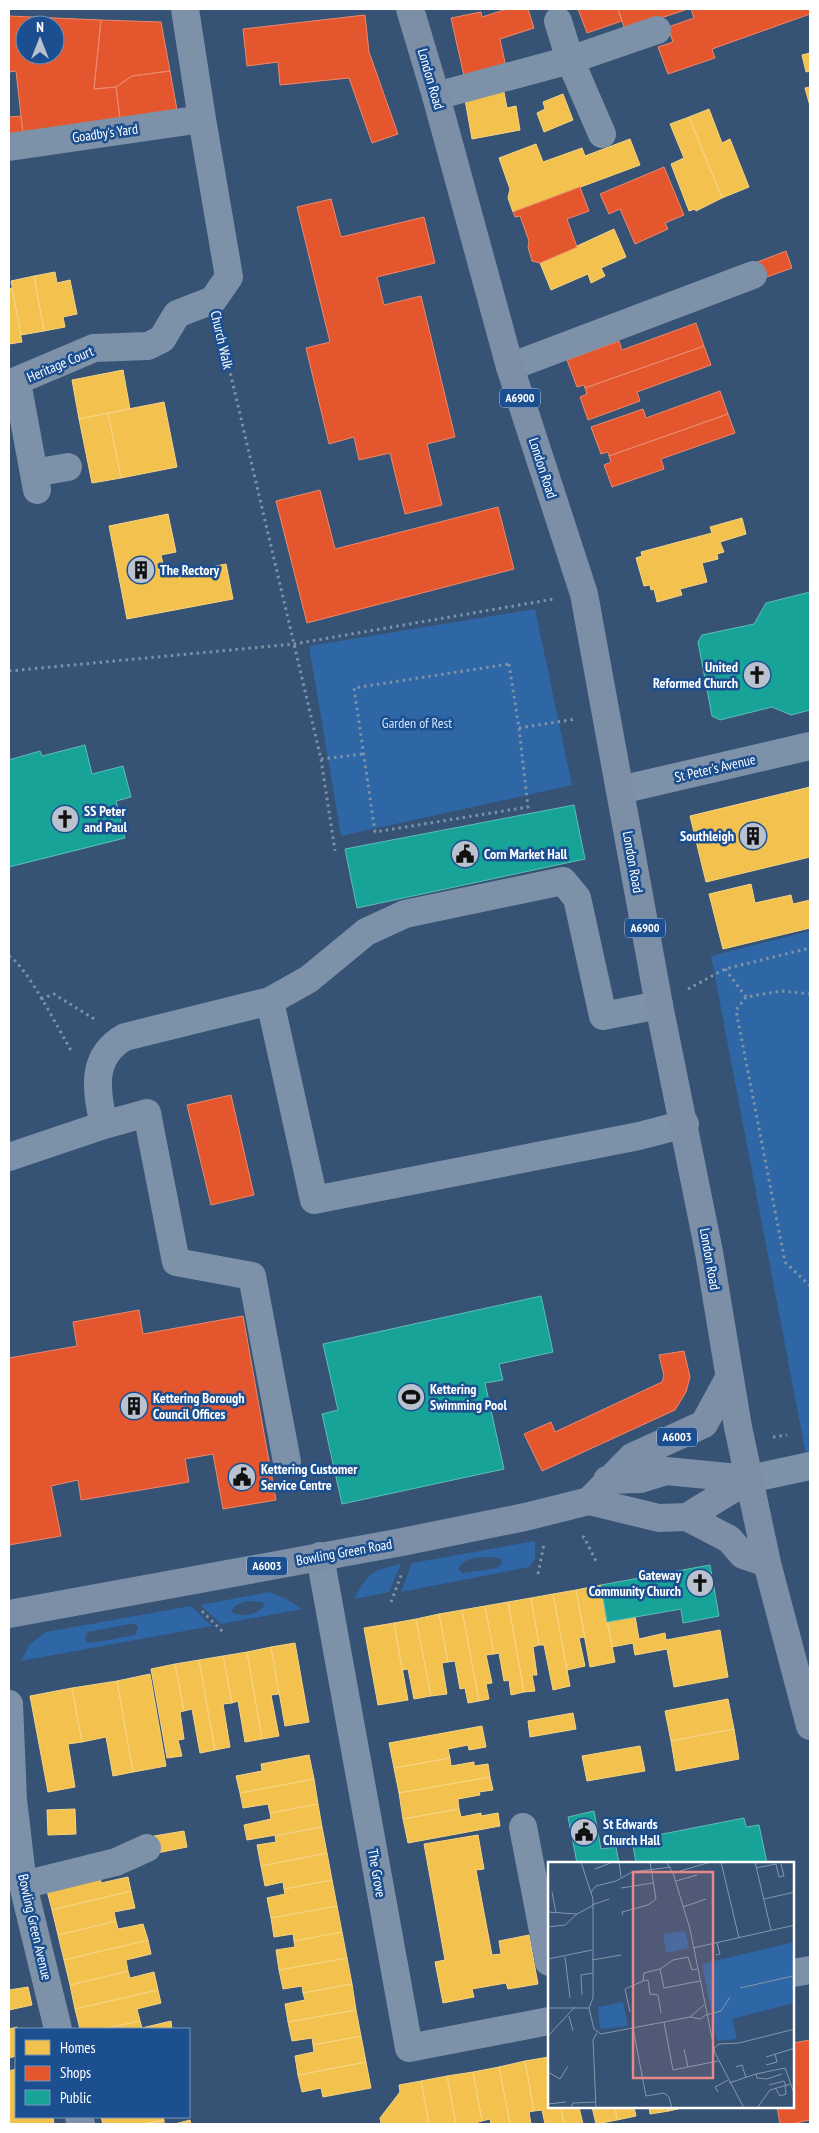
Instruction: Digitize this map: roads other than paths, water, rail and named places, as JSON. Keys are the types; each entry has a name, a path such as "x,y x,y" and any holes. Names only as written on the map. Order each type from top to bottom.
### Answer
{"main road":[{"name":"London Road","path":"410,9 436,96 510,367 584,594 660,1005 709,1252 729,1378 749,1479 767,1563 810,1726"},
{"name":"A6003","path":"589,1501 607,1480 632,1457 704,1424 729,1378"},
{"path":"607,1480 640,1479 666,1471 749,1479"},
{"name":"Bowling Green Road","path":"9,1614 525,1517 589,1501 660,1518 687,1517 749,1479"},
{"path":"687,1517 729,1539 743,1555 767,1563"}],"street":[{"name":"Church Walk","path":"185,9 230,277 213,300"},
{"path":"558,21 570,60 602,134"},
{"path":"436,96 570,60 657,30"},
{"name":"Goadby's Yard","path":"9,147 202,119"},
{"path":"510,367 753,275"},
{"name":"Heritage Court","path":"13,383 94,348 148,346 162,339 177,314 213,300"},
{"path":"13,383 35,481 68,467"},
{"name":"St Peter's Avenue","path":"620,790 810,746"},
{"path":"104,1125 97,1096 99,1070 105,1055 113,1044 125,1037 270,1001 308,979 366,932 405,914 563,881 577,898 603,1016 660,1005"},
{"path":"270,1001 314,1200 630,1138 685,1124"},
{"path":"9,1156 147,1112 176,1262 252,1276 287,1462"},
{"path":"749,1479 810,1466"},
{"name":"The Grove","path":"320,1556 409,2048 548,2021"},
{"name":"Bowling Green Avenue","path":"9,1704 13,1800 24,1885 58,2028"},
{"path":"523,1827 548,1957"},
{"path":"24,1885 116,1862 147,1848"},
{"path":"794,1973 810,1970"}],"place":[{"name":"The Rectory","path":"141,570"},
{"name":"United Reformed Church","path":"757,675"},
{"name":"SS Peter and Paul","path":"65,819"},
{"name":"Southleigh","path":"753,836"},
{"name":"Corn Market Hall","path":"465,854"},
{"name":"Kettering Swimming Pool","path":"411,1397"},
{"name":"Kettering Borough Council Offices","path":"134,1406"},
{"name":"Kettering Customer Service Centre","path":"242,1477"},
{"name":"Gateway Community Church","path":"700,1583"},
{"name":"St Edwards Church Hall","path":"584,1832"}],"park label":[{"name":"Garden of Rest","path":"417,723"}]}
